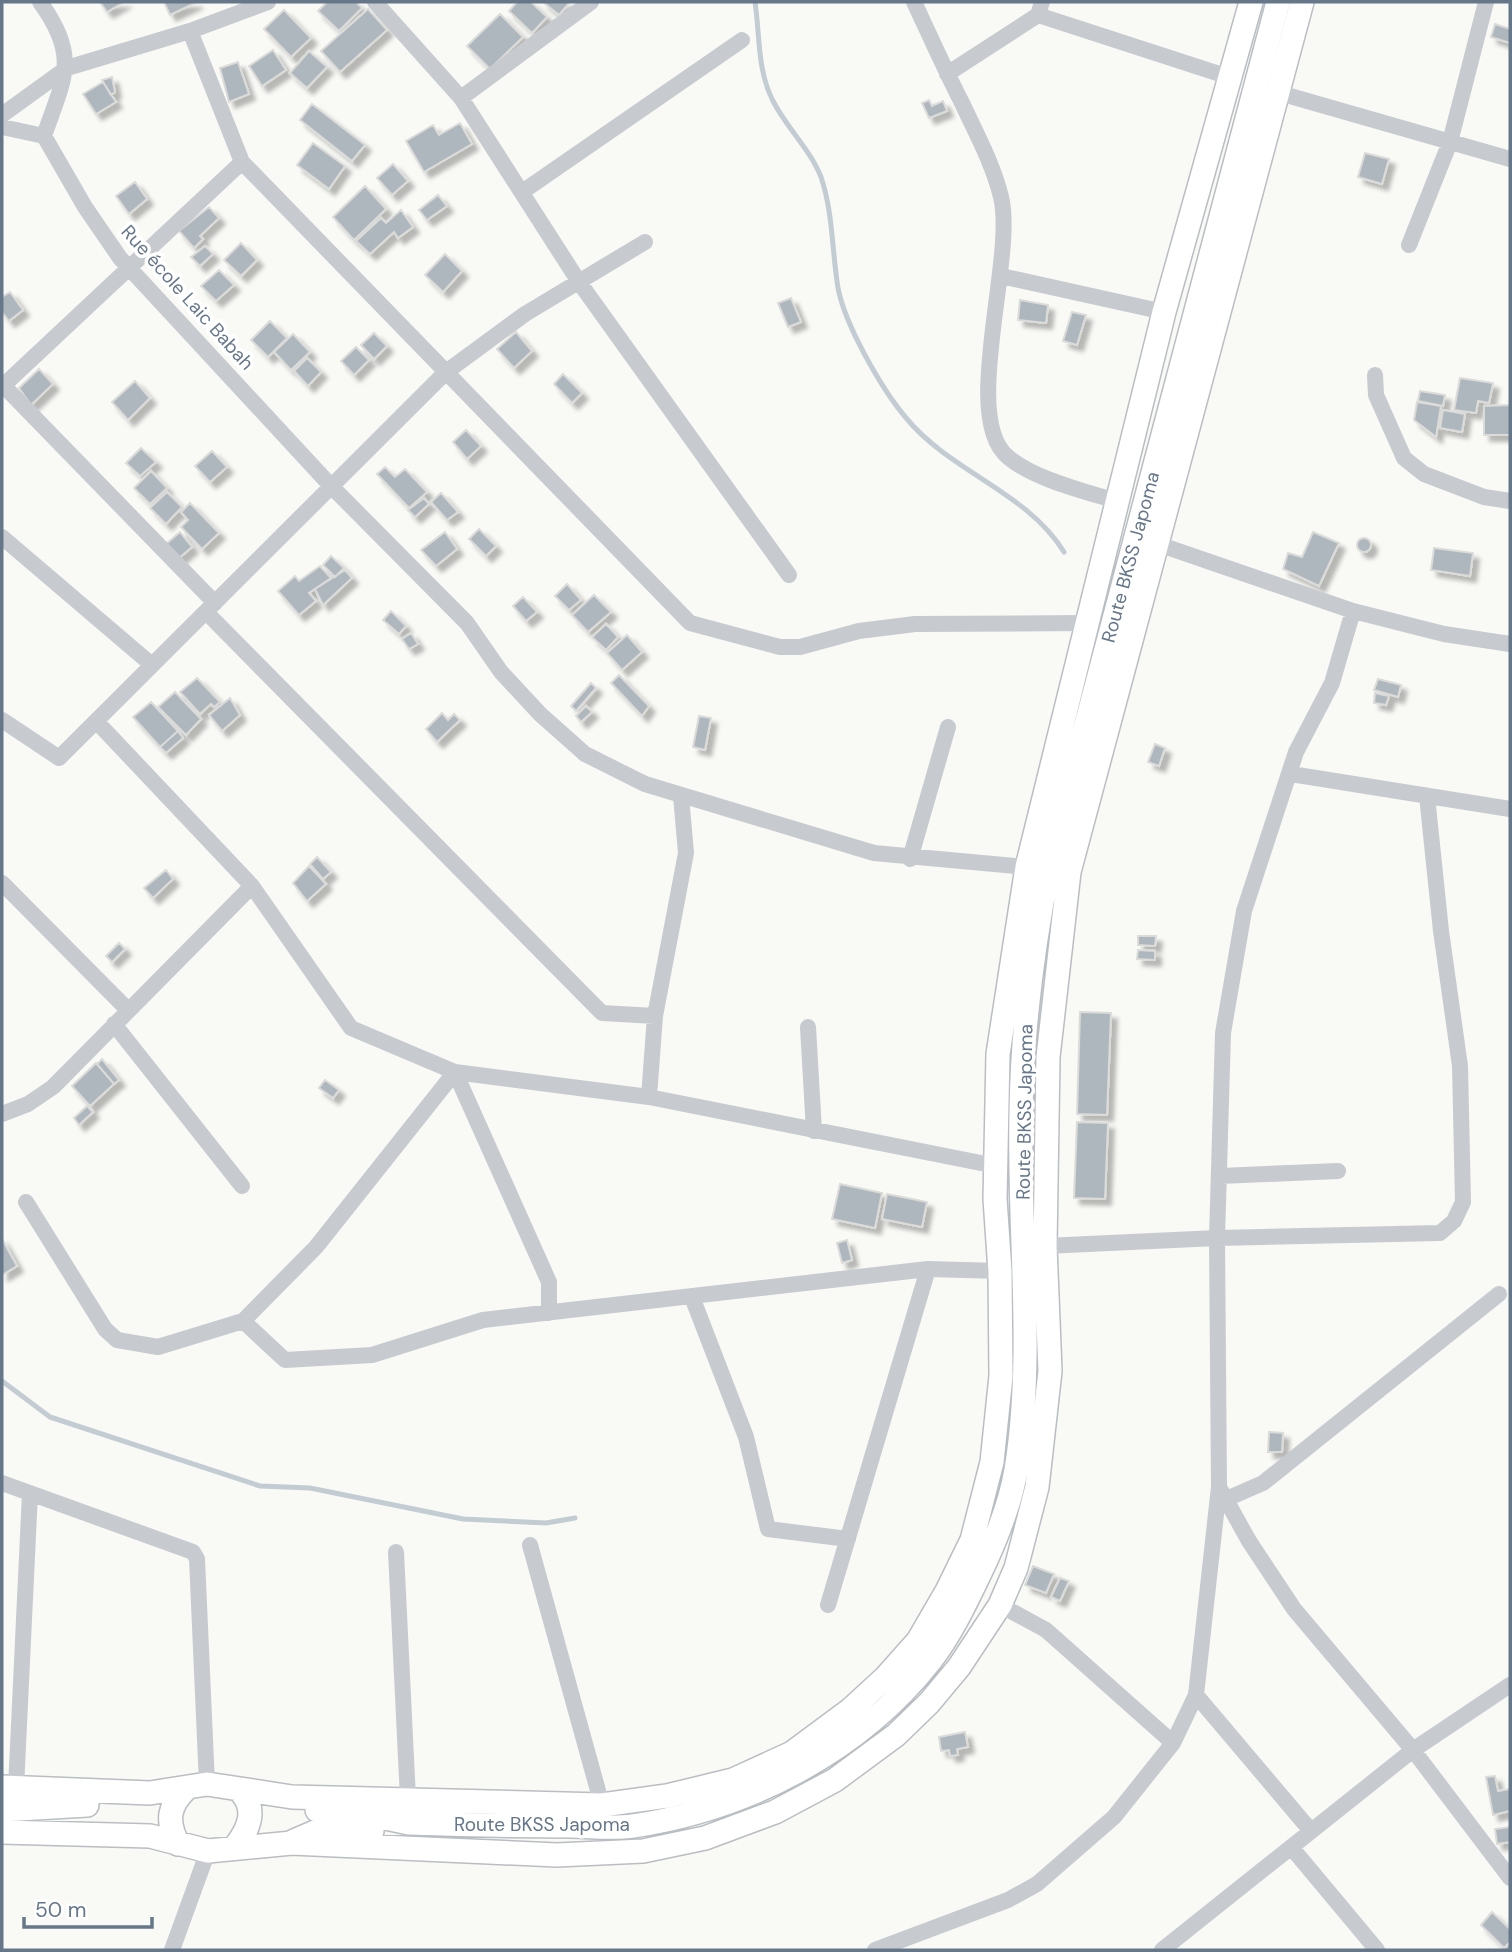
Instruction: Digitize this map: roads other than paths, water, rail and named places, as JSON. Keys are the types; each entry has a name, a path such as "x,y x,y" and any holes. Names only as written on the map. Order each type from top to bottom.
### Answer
{"main road":[{"path":"10,1799 150,1793 197,1786 292,1797 602,1805 667,1796 733,1780 792,1753 850,1710 886,1677 918,1640 947,1591 972,1539 992,1462 1001,1376 996,1167 998,1054 1027,867 1164,312 1251,2"},
{"name":"Route BKSS Japoma","path":"409,1823 630,1826 724,1806 797,1772 854,1735 902,1692 925,1667 960,1614 995,1542 1015,1472 1024,1388 1021,1113 1026,1018 1034,940 1049,864 1278,2"},
{"path":"10,1799 56,1821 123,1824 150,1836 208,1851 292,1843 557,1855 643,1851 705,1838 775,1812 835,1780 896,1735 929,1703 959,1667 1000,1605 1016,1568 1037,1486 1050,1371 1045,1246 1048,1057 1069,872 1302,2"},
{"path":"178,1844 169,1827 169,1813 177,1797 197,1786"},
{"path":"235,1847 250,1823 251,1807 247,1797 238,1790"},
{"path":"292,1797 310,1809 381,1816 409,1823"},
{"path":"292,1843 322,1829 381,1831 409,1823"},
{"path":"2,1832 150,1836"}],"street":[{"path":"2,127 44,136 67,68 63,43 40,2"},
{"path":"2,115 67,68 190,31 268,2"},
{"path":"375,2 461,98 579,282 789,575"},
{"path":"461,98 591,2"},
{"path":"914,2 979,140 1002,197 1005,241 991,345 988,408 998,442 1007,457 1031,470 1065,485 1116,501"},
{"path":"1409,245 1450,142 1486,2"},
{"path":"947,74 1040,8 1229,77"},
{"path":"190,31 242,162 690,623 780,647 800,647 859,631 915,624 1086,623"},
{"path":"522,192 742,40"},
{"path":"1276,92 1510,159"},
{"name":"Rue école Laic Babah","path":"44,136 85,207 129,268 331,486 467,623 501,672 540,714 584,754 615,771 681,796 874,853 910,859 1027,867"},
{"path":"242,162 3,385 210,607 602,1013 655,1016"},
{"path":"2,720 59,758 446,372 525,314 645,242"},
{"path":"1001,276 1164,312"},
{"path":"1375,375 1376,395 1404,458 1424,474 1484,497 1510,501"},
{"path":"2,537 152,665"},
{"path":"1155,543 1353,611 1444,634 1510,644"},
{"path":"875,1950 1009,1900 1037,1884 1114,1817 1173,1743 1196,1695 1222,1493 1217,1238 1223,1033 1238,935 1296,752 1332,683 1353,611"},
{"path":"96,721 252,886 351,1028 455,1072 649,1097 996,1167"},
{"path":"910,859 948,727"},
{"path":"1291,774 1510,809"},
{"path":"649,1097 655,1016 686,853 681,796"},
{"path":"1045,1246 1217,1238 1440,1233 1454,1221 1463,1202 1460,1066 1441,931 1427,796"},
{"path":"2,883 128,1010"},
{"path":"2,1114 28,1104 53,1087 252,886"},
{"path":"114,1024 242,1186"},
{"path":"808,1027 814,1131"},
{"path":"455,1072 549,1282 549,1313"},
{"path":"26,1202 104,1329 117,1340 159,1347 243,1321 316,1247 455,1072"},
{"path":"1220,1176 1338,1171"},
{"path":"243,1321 285,1360 372,1355 483,1320 928,1269 1000,1271"},
{"path":"828,1605 928,1269"},
{"path":"1222,1493 1263,1483 1499,1294"},
{"path":"692,1297 746,1437 768,1529 848,1539"},
{"path":"2,1483 193,1552 197,1559 197,1786"},
{"path":"10,1799 30,1493"},
{"path":"1222,1493 1294,1609 1413,1750 1510,1878"},
{"path":"530,1545 602,1805"},
{"path":"396,1552 408,1799"},
{"path":"1000,1605 1046,1630 1173,1743"},
{"path":"1173,1947 1291,1847 1413,1750 1510,1685"},
{"path":"1196,1695 1311,1831"},
{"path":"1291,1847 1377,1950"},
{"path":"172,1950 208,1851"}],"waterway":[{"path":"755,2 764,77 778,111 811,157 821,177 830,218 842,303 876,375 897,407 925,437 1030,513 1064,552"},
{"path":"2,1381 50,1417 260,1486 310,1488 463,1519 546,1523 575,1518"}]}
